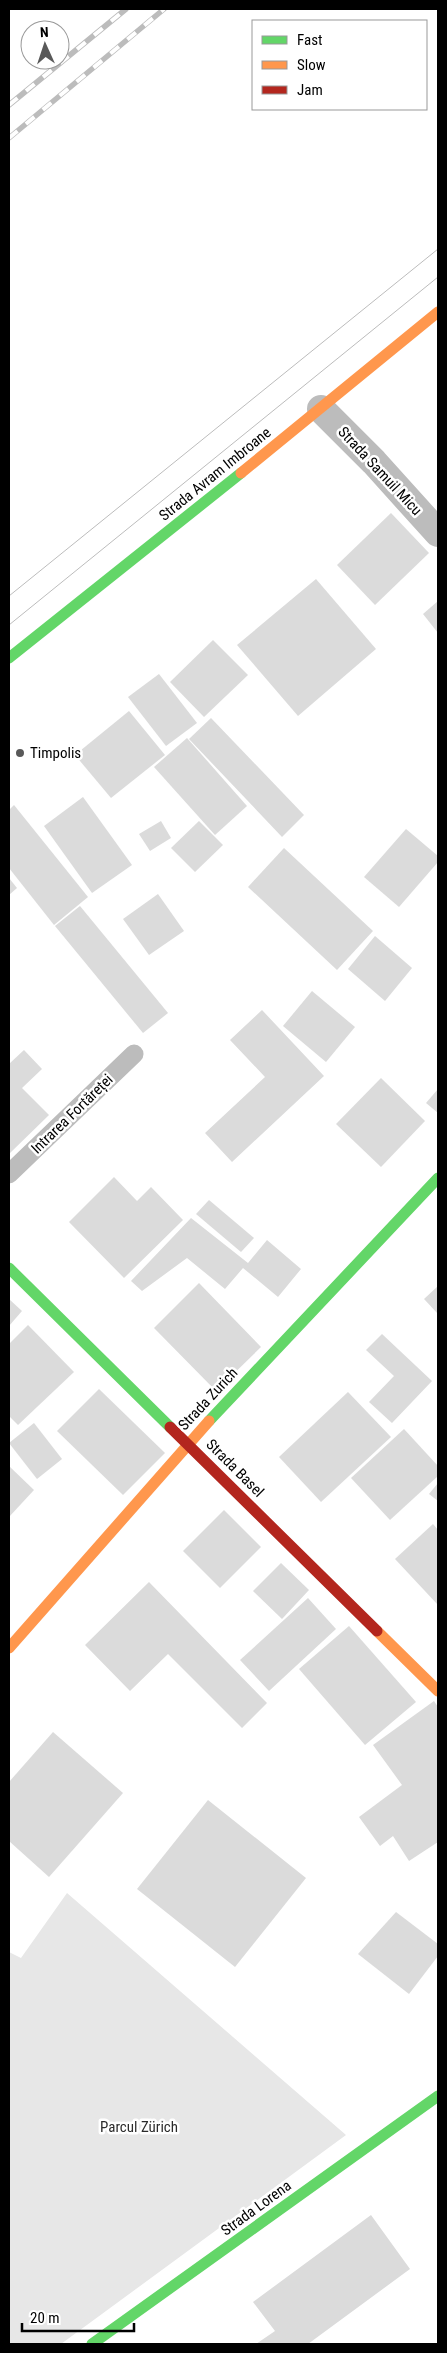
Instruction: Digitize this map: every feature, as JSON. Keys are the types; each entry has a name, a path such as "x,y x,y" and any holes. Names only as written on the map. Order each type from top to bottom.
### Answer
{"street":[{"name":"Strada Avram Imbroane","path":"9,658 321,409 438,312"},
{"name":"Strada Samuil Micu","path":"321,409 374,462 438,533"},
{"name":"Strada Zurich","path":"9,1648 188,1443 438,1178"},
{"name":"Strada Basel","path":"9,1268 438,1691"},
{"name":"Strada Lorena","path":"92,2344 438,2096"}],"lane":[{"name":"Intrarea Fortăreței","path":"9,1174 134,1054"}],"green space":[{"name":"Parcul Zürich","path":"67,1893 346,2135 61,2344 9,2344 9,1952 21,1958"}],"building":[{"path":"391,513 429,553 375,605 337,565"},
{"path":"316,579 376,649 298,716 237,645"},
{"path":"438,601 438,633 423,614"},
{"path":"213,640 248,675 204,717 170,682"},
{"path":"159,674 197,723 166,746 128,697"},
{"path":"129,711 165,755 111,798 75,755"},
{"path":"211,718 304,815 282,837 189,739"},
{"path":"187,738 247,806 215,835 154,767"},
{"path":"83,797 132,865 92,893 44,826"},
{"path":"14,805 88,897 54,925 9,868 9,810"},
{"path":"161,821 171,838 150,851 139,834"},
{"path":"199,821 223,845 195,872 171,848"},
{"path":"406,829 438,856 438,862 399,907 364,877"},
{"path":"284,848 373,931 337,970 248,887"},
{"path":"9,878 17,888 9,895"},
{"path":"158,894 184,931 149,955 123,919"},
{"path":"80,906 168,1013 143,1033 55,926"},
{"path":"375,936 412,968 385,1001 348,969"},
{"path":"312,991 355,1027 326,1062 283,1026"},
{"path":"262,1010 324,1076 232,1162 205,1133 265,1077 230,1040"},
{"path":"24,1050 42,1069 22,1088 49,1115 9,1154 9,1064"},
{"path":"381,1078 425,1121 381,1167 336,1124"},
{"path":"438,1089 438,1113 426,1103"},
{"path":"114,1177 137,1201 151,1187 183,1220 124,1278 69,1222"},
{"path":"209,1200 254,1238 241,1252 196,1214"},
{"path":"191,1218 248,1263 267,1240 301,1269 278,1297 243,1268 225,1289 187,1258 142,1291 131,1281"},
{"path":"199,1283 261,1347 216,1391 154,1328"},
{"path":"438,1286 438,1314 424,1299"},
{"path":"9,1299 22,1311 9,1326"},
{"path":"28,1325 74,1372 18,1425 9,1416 9,1344"},
{"path":"382,1334 432,1381 392,1423 369,1402 394,1376 366,1350"},
{"path":"99,1389 165,1453 123,1495 57,1431"},
{"path":"348,1392 391,1437 321,1502 279,1457"},
{"path":"34,1423 62,1459 37,1479 9,1443"},
{"path":"404,1429 438,1466 438,1476 390,1520 351,1478"},
{"path":"9,1466 34,1490 9,1517"},
{"path":"438,1483 438,1501 429,1494"},
{"path":"224,1510 261,1547 220,1588 183,1551"},
{"path":"433,1524 438,1530 438,1605 395,1559"},
{"path":"281,1563 309,1590 282,1619 253,1591"},
{"path":"149,1582 267,1703 242,1728 168,1654 130,1691 85,1645"},
{"path":"308,1598 336,1629 269,1691 240,1660"},
{"path":"349,1626 416,1702 365,1745 299,1669"},
{"path":"434,1701 438,1707 438,1842 409,1861 393,1836 380,1846 359,1817 402,1785 373,1745"},
{"path":"53,1732 123,1793 49,1877 9,1841 9,1782"},
{"path":"208,1800 306,1878 235,1967 137,1889"},
{"path":"396,1912 438,1944 438,1956 409,1994 358,1954"},
{"path":"371,2215 410,2269 308,2344 256,2344 275,2331 253,2302"}],"tram line":[{"path":"9,596 438,249"},
{"path":"9,625 438,277"}],"railway":[{"path":"9,105 126,9"},
{"path":"9,138 164,9"}],"traffic: fast":[{"path":"9,658 241,473"},
{"path":"209,1421 438,1178"},
{"path":"9,1268 170,1427"},
{"path":"92,2344 438,2096"}],"traffic: slow":[{"path":"241,473 438,312"},
{"path":"9,1648 209,1421"},
{"path":"377,1631 438,1691"}],"traffic: jam":[{"path":"170,1427 377,1631"}],"place":[{"name":"Timpolis","path":"20,753"}]}
